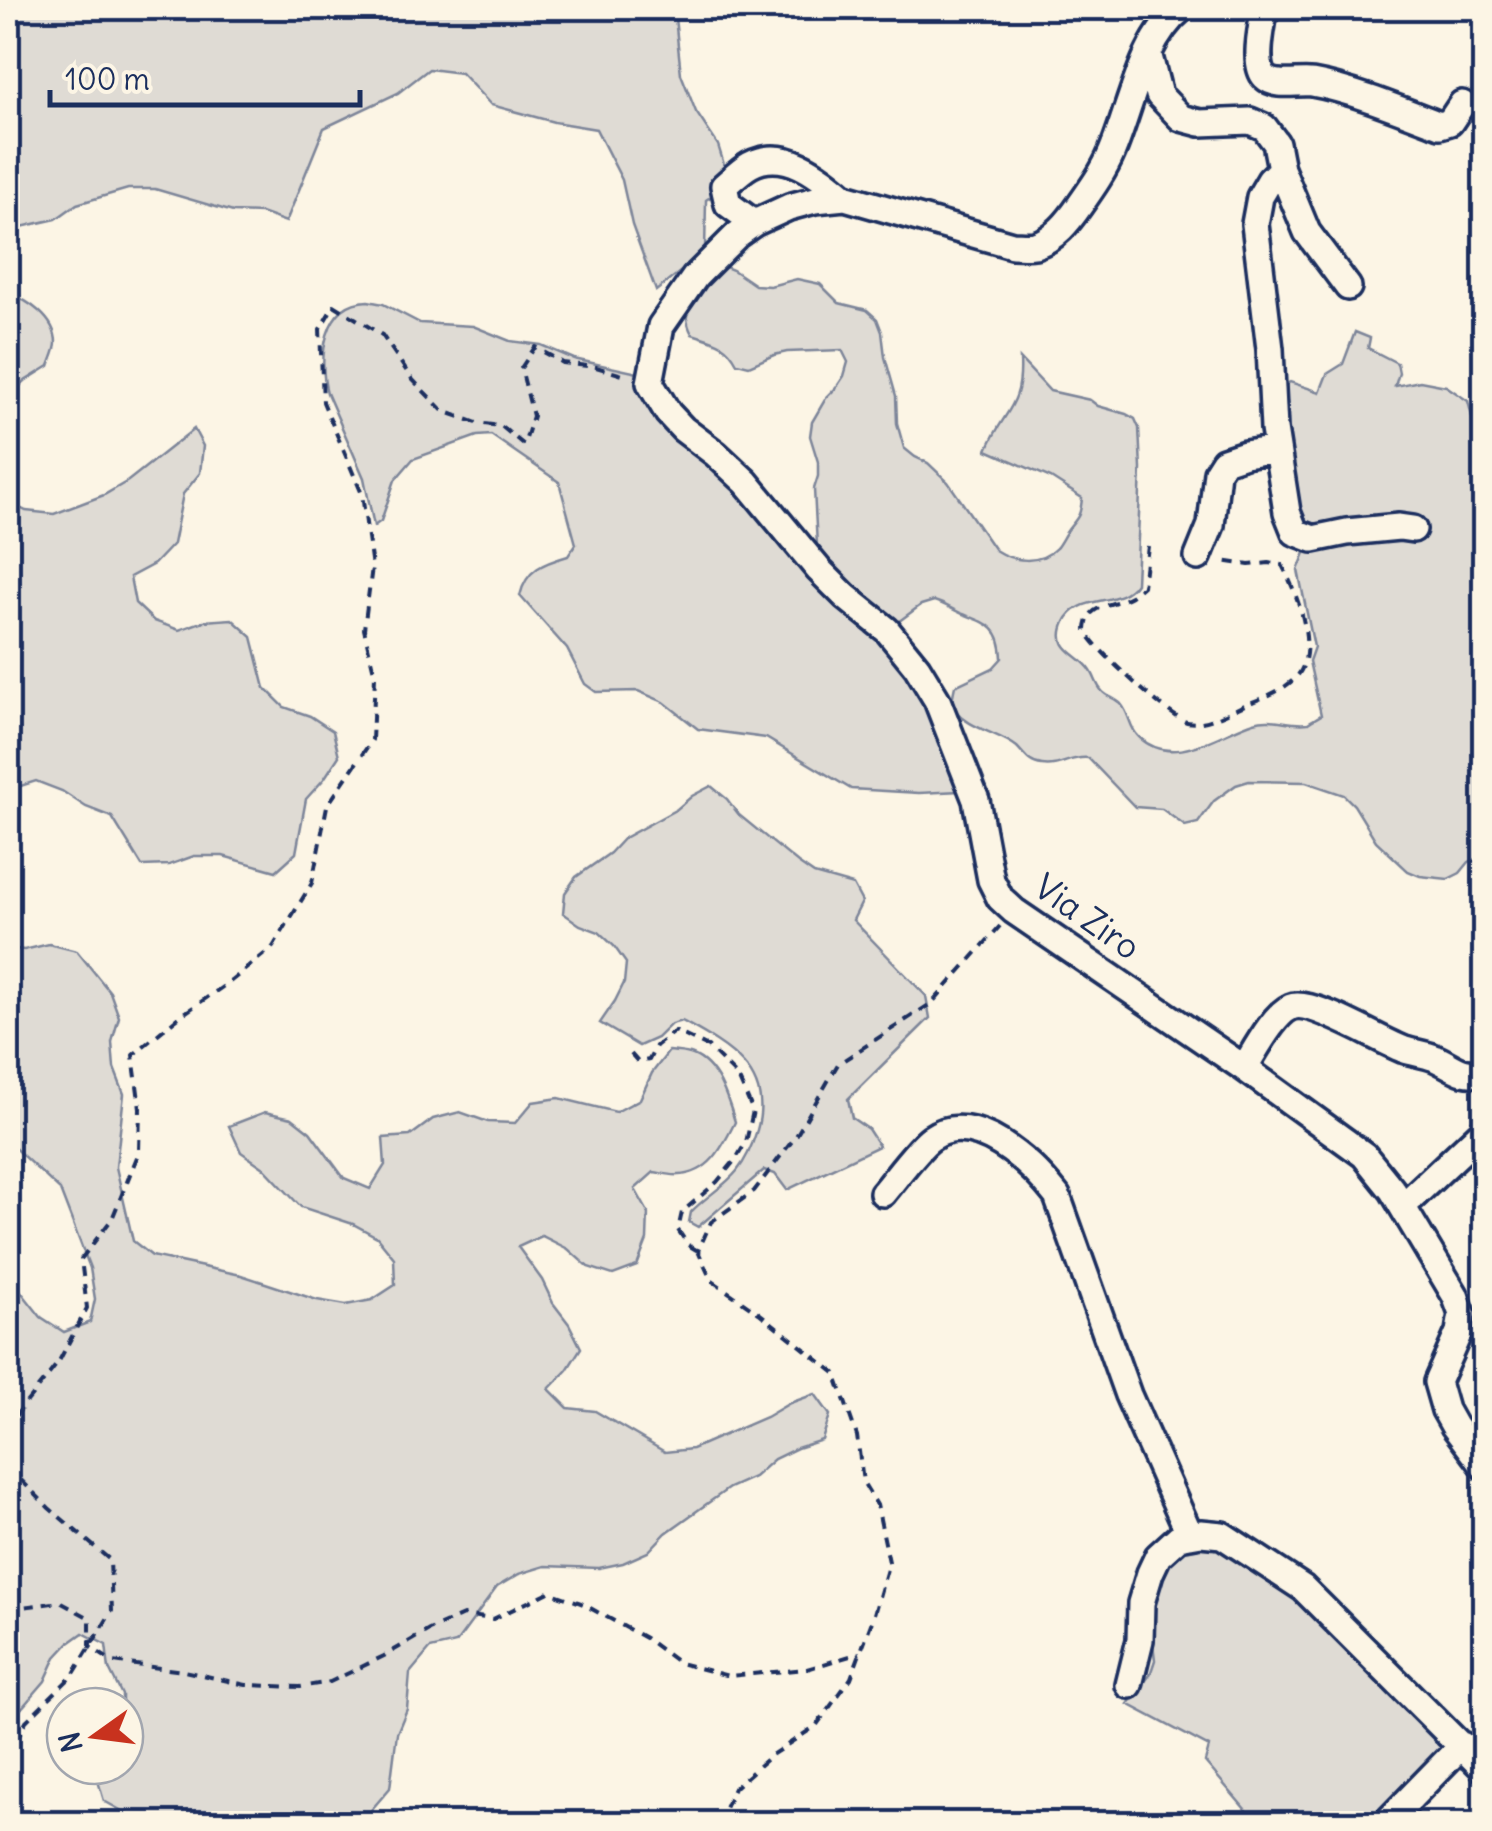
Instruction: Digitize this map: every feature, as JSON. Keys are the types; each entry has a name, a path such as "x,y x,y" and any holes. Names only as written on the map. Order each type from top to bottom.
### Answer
{"street":[{"path":"650,383 661,326 695,277 754,222 789,207 845,197 1012,245 1034,245 1052,236 1068,223 1096,182 1112,152 1156,40 1182,8"},
{"path":"1265,8 1260,68 1273,82 1308,82 1440,125 1450,122 1462,104"},
{"path":"1149,56 1159,95 1181,118 1200,123 1250,122 1264,127 1276,143 1280,169 1307,232 1348,287"},
{"path":"1131,99 1159,95"},
{"path":"754,222 728,204 724,186 752,164 778,159 811,170 845,197"},
{"path":"1280,169 1260,197 1255,224 1270,349 1274,429 1294,532 1314,539 1347,532 1413,529"},
{"name":"Via Ziro","path":"650,383 683,429 746,482 819,570 846,598 887,630 917,667 937,700 976,800 990,880 1000,898 1364,1155 1403,1206 1455,1295 1462,1314 1459,1332 1438,1382 1445,1410 1484,1466"},
{"path":"1198,557 1212,526 1217,472 1224,461 1277,450"},
{"path":"1244,1068 1278,1018 1289,1008 1300,1005 1405,1050 1432,1056 1470,1075 1484,1072"},
{"path":"883,1193 930,1138 948,1131 968,1130 996,1139 1043,1178 1058,1196 1128,1395 1190,1535"},
{"path":"1403,1206 1484,1130"},
{"path":"1130,1684 1140,1640 1142,1603 1158,1556 1179,1538 1201,1532 1222,1535 1304,1588 1484,1769"},
{"path":"1385,1824 1462,1745"}],"path":[{"path":"8,1432 8,1425 58,1363 86,1308 82,1258 112,1219 139,1152 140,1108 133,1055 273,947 312,882 326,806 372,740 375,676 364,629 372,567 362,494 323,402 320,329 334,305 382,336 412,379 443,411 477,423 501,426 524,446 533,416 521,368 535,347 563,363 596,367 650,383"},
{"path":"1148,546 1143,586 1133,595 1094,611 1086,630 1115,665 1171,714 1183,722 1194,723 1216,718 1277,691 1298,676 1306,644 1292,584 1282,565 1249,565 1198,557"},
{"path":"698,1251 711,1222 754,1190 796,1136 838,1064 932,1003 1014,911"},
{"path":"631,1054 638,1062 648,1060 656,1046 674,1031 708,1047 738,1077 753,1111 746,1142 718,1182 682,1212 678,1230 688,1245 698,1251 710,1280 760,1313 835,1373 857,1436 864,1482 877,1505 889,1562 851,1678 816,1726 770,1756 734,1788 718,1824"},
{"path":"8,1467 110,1560 112,1611 73,1675 26,1721 8,1758"},
{"path":"90,1648 113,1662 184,1671 246,1685 300,1687 330,1682 462,1615 493,1618 549,1592 597,1612 679,1662 729,1676 807,1669 860,1653"},
{"path":"8,1609 60,1602 90,1618 90,1648"}],"shaded area":[{"path":"8,8 674,8 681,74 696,112 718,145 730,184 706,200 705,252 656,291 632,225 622,180 596,129 491,105 461,73 429,69 398,93 324,128 286,222 261,213 233,212 155,189 128,189 77,204 56,219 8,230"},
{"path":"718,264 755,285 770,286 797,279 820,284 839,303 867,310 877,319 904,448 948,482 995,550 1010,557 1026,560 1050,553 1077,518 1082,498 1051,478 987,450 1015,399 1020,359 1050,391 1090,400 1135,419 1141,469 1136,583 1120,596 1079,607 1071,613 1062,639 1091,671 1102,691 1121,704 1139,737 1167,750 1196,746 1254,722 1308,723 1321,715 1309,661 1314,647 1298,570 1307,548 1289,485 1282,387 1290,382 1320,392 1327,374 1343,364 1355,332 1370,338 1368,348 1397,363 1395,386 1420,381 1446,386 1468,401 1484,464 1484,856 1469,862 1448,879 1420,876 1408,871 1376,841 1344,795 1306,782 1249,781 1236,785 1214,801 1198,823 1185,826 1162,809 1135,807 1088,758 1038,764 1010,742 960,716 954,706 955,686 993,668 1002,658 996,633 980,621 934,601 921,605 898,622 864,598 823,558 817,546 814,489 818,462 810,436 812,422 844,376 848,362 842,350 787,352 749,366 737,363 719,343 692,334 689,305"},
{"path":"8,293 32,305 46,318 56,343 49,366 8,397"},
{"path":"368,301 383,304 420,323 473,326 510,341 541,345 574,359 638,373 642,395 654,412 734,485 811,580 863,623 901,667 928,703 960,791 851,789 766,738 698,729 664,702 638,691 596,692 585,684 567,649 520,596 531,573 568,556 576,544 559,482 491,435 477,436 413,459 395,480 381,521 374,526 364,478 327,393 323,364 333,322 341,311"},
{"path":"194,429 203,446 200,473 183,494 173,544 154,564 130,577 135,603 154,621 179,630 204,621 232,619 252,637 265,688 284,707 310,716 333,731 339,756 306,799 296,853 276,871 223,856 194,856 169,865 142,866 112,817 36,781 8,790 8,502 26,511 54,514 104,495"},
{"path":"711,786 739,815 798,863 814,874 853,885 862,902 853,920 926,996 930,1018 848,1099 852,1118 868,1129 879,1146 787,1190 775,1174 764,1170 698,1227 689,1222 691,1212 737,1171 757,1130 761,1109 753,1076 730,1051 682,1021 639,1046 600,1023 624,983 626,963 599,932 563,913 565,893 576,877 624,838"},
{"path":"49,944 77,951 110,992 119,1017 112,1042 114,1068 124,1094 116,1167 133,1241 152,1256 241,1275 317,1300 346,1305 372,1300 395,1285 394,1258 377,1237 353,1224 301,1207 264,1168 241,1152 229,1126 265,1112 292,1118 310,1132 344,1178 370,1189 385,1165 383,1138 410,1136 433,1119 460,1112 488,1122 515,1123 533,1102 559,1098 616,1112 640,1099 652,1073 669,1051 690,1054 709,1066 729,1103 735,1122 707,1164 690,1173 654,1172 635,1189 648,1212 647,1240 637,1266 613,1275 588,1267 568,1249 542,1236 518,1247 581,1348 549,1389 568,1408 595,1411 665,1452 692,1449 815,1394 830,1415 822,1440 774,1459 754,1477 729,1488 666,1533 648,1552 599,1568 545,1566 519,1574 497,1587 456,1643 430,1649 410,1673 407,1709 397,1733 390,1788 364,1823 144,1823 104,1801 100,1786 145,1786 145,1686 118,1686 109,1669 106,1645 83,1633 56,1657 45,1681 8,1724 8,1275 41,1317 64,1332 90,1322 95,1299 90,1268 60,1190 8,1142 8,948 24,950"},
{"path":"1221,1542 1297,1591 1443,1744 1442,1754 1378,1823 1257,1823 1205,1762 1209,1747 1128,1704 1150,1675 1155,1660 1148,1599 1176,1549"}]}
